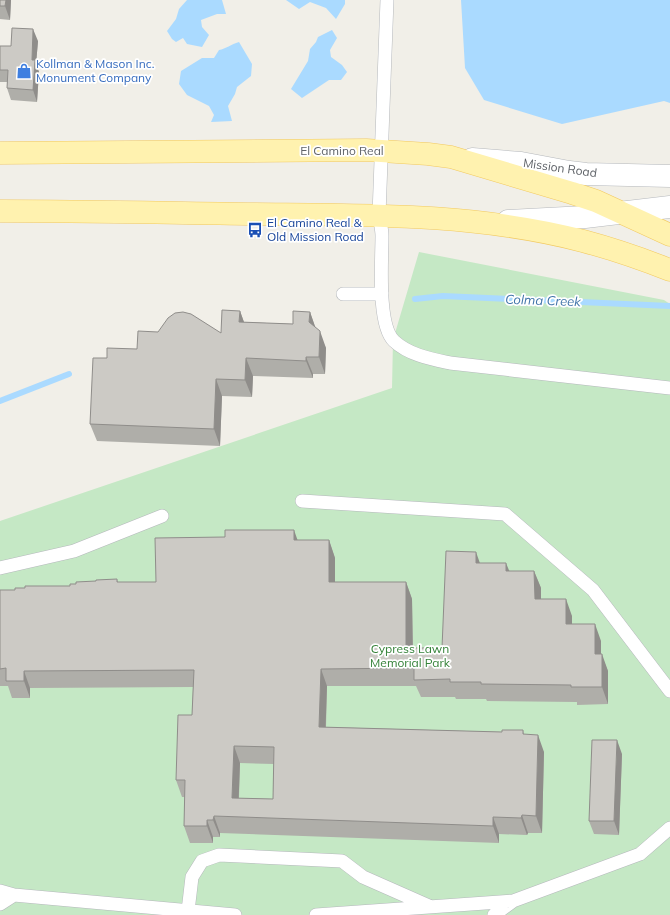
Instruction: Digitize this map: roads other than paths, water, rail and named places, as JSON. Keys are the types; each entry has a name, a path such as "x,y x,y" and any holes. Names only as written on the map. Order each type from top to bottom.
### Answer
{"main road":[{"name":"El Camino Real","path":"0,153 381,150 451,157 547,184 596,201 670,235"},
{"path":"0,211 379,215 473,222 539,232 582,241 623,253 670,270"}],"street":[{"name":"Mission Road","path":"451,157 521,163 586,174 670,176"},
{"path":"473,222 564,219 625,214 670,207"}],"lane":[{"path":"387,0 379,215 382,234 382,294 384,321 393,340 407,350 450,364 670,388"},
{"path":"343,294 382,294"},
{"path":"302,501 504,514 593,590 670,691"},
{"path":"0,568 74,551 162,516"},
{"path":"494,915 513,901 640,854 670,828"},
{"path":"188,911 192,877 202,861 219,855 342,861 363,877 431,907"},
{"path":"0,891 14,895 234,915"},
{"path":"0,904 14,895"},
{"path":"316,915 513,901"}],"water":[{"path":"187,0 222,0 226,14 217,14 201,20 202,27 209,35 202,47 187,44 183,38 176,42 167,31 176,19 179,9"},
{"path":"286,0 345,0 345,4 336,19 326,8 310,2 299,9"},
{"path":"461,0 670,0 670,103 664,101 562,124 484,100 465,68"},
{"path":"332,30 337,38 330,50 331,57 342,65 347,72 341,80 329,80 302,98 291,89 308,61 310,49 318,37"},
{"path":"239,42 252,64 251,76 237,87 228,106 232,121 211,122 214,115 209,106 187,95 179,84 181,71 202,58 214,58 219,50"}],"waterway":[{"name":"Colma Creek","path":"415,299 443,296 670,306"},
{"name":"Colma Creek","path":"0,401 69,374"}],"place":[{"name":"Kollman & Mason Inc. Monument Company","path":"24,71"},
{"name":"El Camino Real & Old Mission Road","path":"255,230"}],"park label":[{"name":"Cypress Lawn Memorial Park","path":"410,656"}]}
